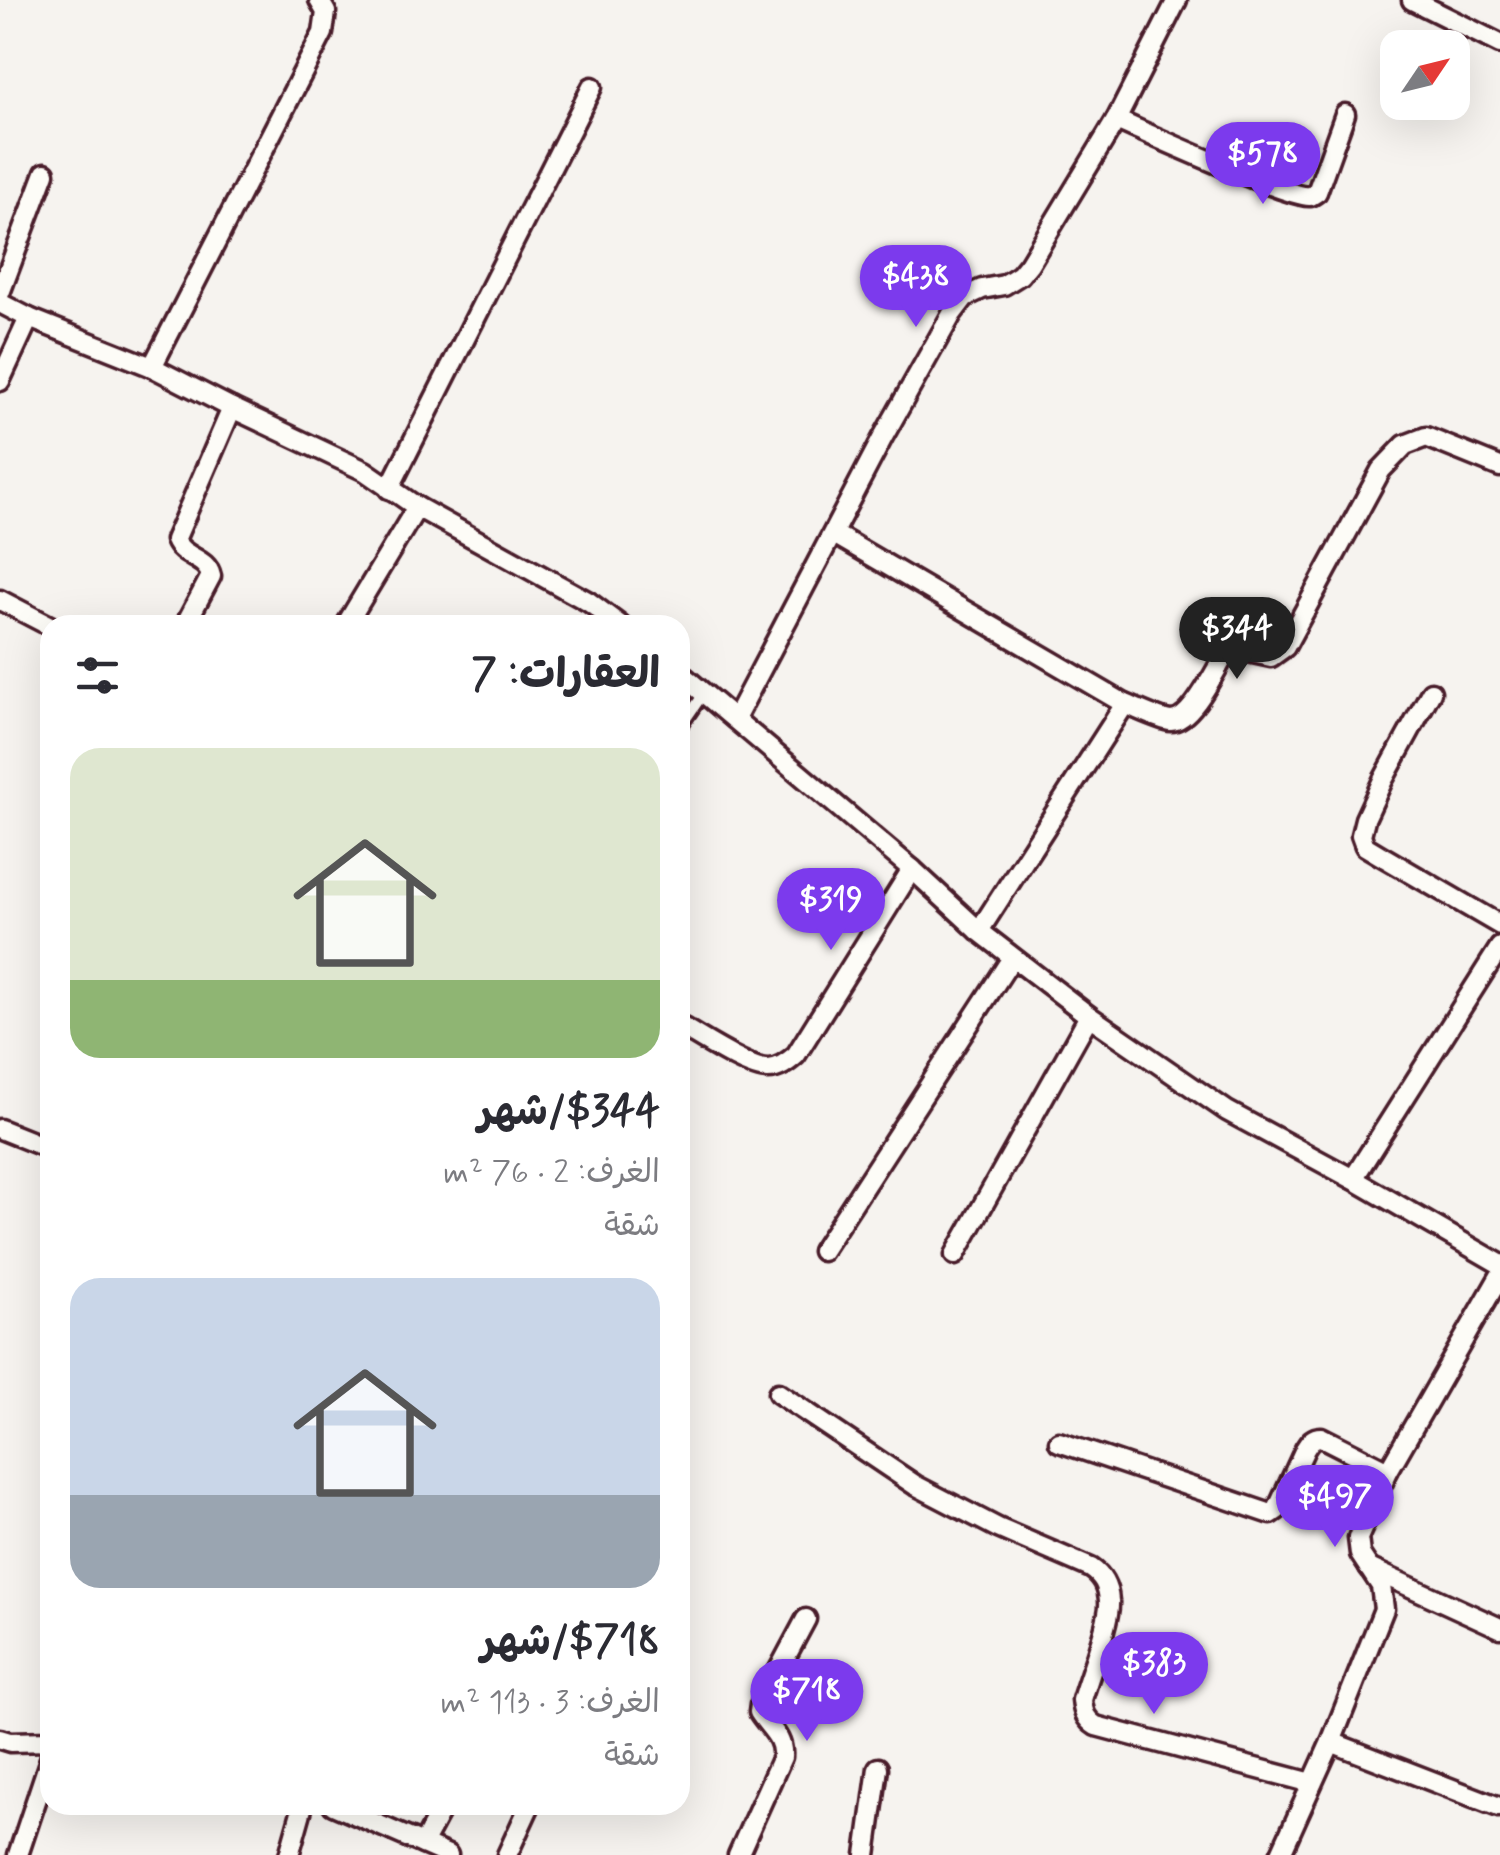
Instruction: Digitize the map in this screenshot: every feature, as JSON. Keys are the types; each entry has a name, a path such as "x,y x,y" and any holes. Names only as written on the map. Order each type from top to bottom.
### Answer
{"street":[{"path":"152,367 323,33 326,12 319,0"},
{"path":"735,719 952,314 964,297 1004,285 1029,264 1116,120 1177,0"},
{"path":"1412,0 1500,44"},
{"path":"389,489 592,87"},
{"path":"1116,120 1263,182 1310,196 1316,192 1345,114"},
{"path":"0,293 45,174"},
{"path":"0,303 152,367 365,471 417,507 607,615"},
{"path":"0,380 29,318"},
{"path":"191,615 211,576 207,565 183,553 175,540 232,408"},
{"path":"834,534 1125,704 1171,721 1195,706 1226,653 1238,650 1271,657 1285,646 1381,470 1405,444 1426,438 1500,467"},
{"path":"352,615 417,507"},
{"path":"0,600 40,621"},
{"path":"690,681 912,869 979,931 1089,1016 1227,1111 1500,1264"},
{"path":"1431,692 1383,780 1361,834 1365,846 1380,856 1500,925"},
{"path":"979,931 1125,704"},
{"path":"690,1032 751,1066 765,1069 788,1062 912,869"},
{"path":"1353,1179 1500,947"},
{"path":"822,1252 1012,958"},
{"path":"955,1255 1089,1016"},
{"path":"0,1129 40,1145"},
{"path":"1280,1855 1332,1742 1384,1609 1381,1586 1360,1554 1358,1538 1388,1470 1500,1276"},
{"path":"778,1393 914,1485 1100,1574 1110,1604 1082,1700 1089,1722 1312,1783"},
{"path":"1058,1442 1271,1514 1304,1450 1316,1437 1388,1470"},
{"path":"1369,1568 1500,1628"},
{"path":"738,1855 782,1757 780,1738 759,1712 760,1705 806,1619"},
{"path":"0,1739 40,1744"},
{"path":"1332,1742 1500,1808"},
{"path":"866,1855 878,1768"},
{"path":"18,1855 40,1776"},
{"path":"288,1855 300,1815"},
{"path":"356,1815 448,1855"},
{"path":"422,1844 438,1815"},
{"path":"507,1855 525,1815"}],"lane":[{"path":"690,713 704,693"}]}
